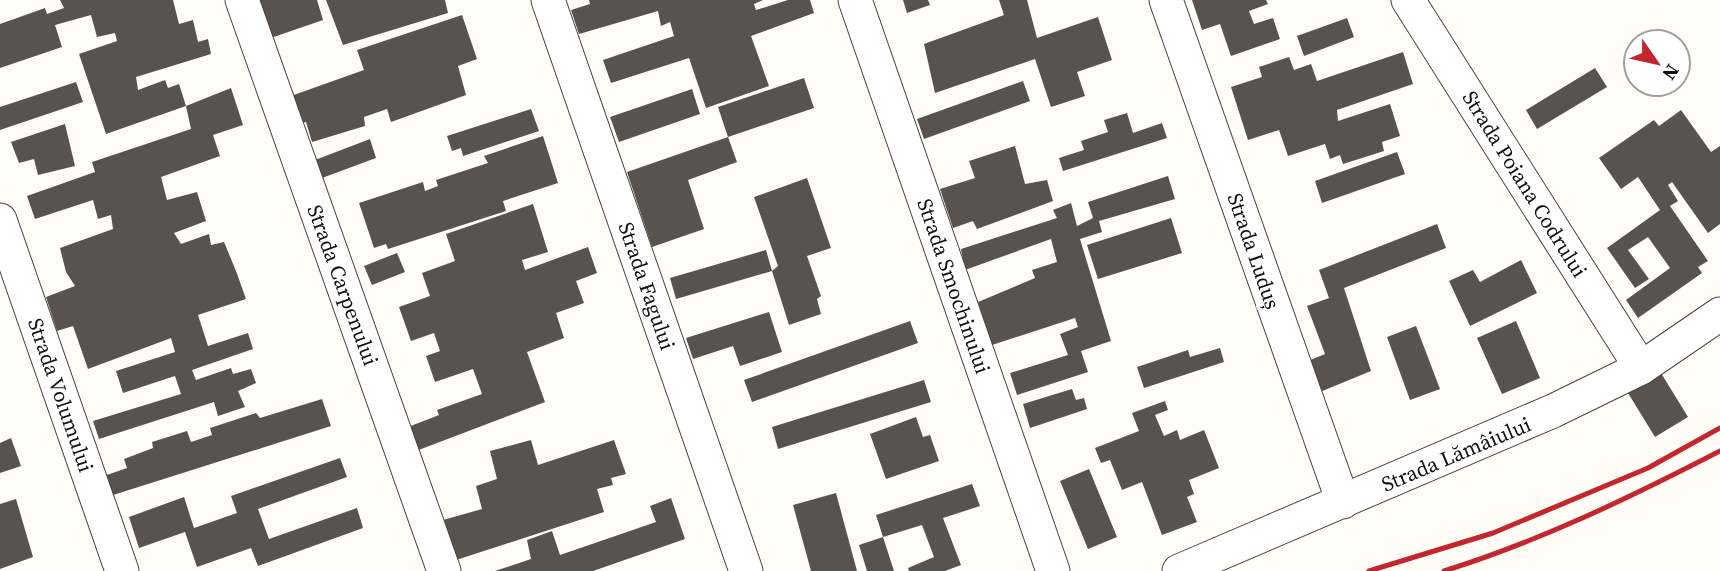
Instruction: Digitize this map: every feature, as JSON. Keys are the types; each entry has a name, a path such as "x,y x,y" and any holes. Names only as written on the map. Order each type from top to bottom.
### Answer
{"street":[{"name":"Strada Carpenului","path":"242,0 444,571"},
{"name":"Strada Fagului","path":"548,0 746,571"},
{"name":"Strada Smochinului","path":"855,0 1053,571"},
{"name":"Strada Luduș","path":"1166,0 1343,502"},
{"name":"Strada Poiana Codrului","path":"1408,0 1642,368"},
{"name":"Strada Volumului","path":"0,220 122,571"},
{"name":"Strada Lămâiului","path":"1179,571 1546,415 1642,368 1720,314"}],"building":[{"path":"60,0 173,0 179,24 193,20 198,42 208,39 211,54 136,77 138,90 165,80 168,88 179,84 186,106 106,134 79,54 117,41 115,33 97,37 91,15 55,25 62,47 0,68 0,24 45,8 47,14 64,8"},
{"path":"256,0 317,0 323,20 265,40"},
{"path":"326,0 445,0 448,13 343,45"},
{"path":"589,0 763,0 754,4 756,10 788,0 810,0 814,13 751,36 769,86 706,108 689,58 611,83 603,60 674,36 670,22 661,26 658,11 579,34 571,10 590,4"},
{"path":"903,0 928,0 930,5 907,13"},
{"path":"999,0 1027,0 1037,38 1098,17 1112,60 1077,72 1085,96 1051,107 1035,59 935,93 924,44 1004,15"},
{"path":"1192,0 1266,0 1268,4 1249,11 1254,24 1273,18 1280,39 1231,56 1220,24 1202,30"},
{"path":"462,15 477,59 458,66 466,95 391,122 387,109 364,117 365,126 312,142 306,122 298,124 288,97 364,70 357,50"},
{"path":"1347,18 1354,37 1304,56 1297,36"},
{"path":"1403,52 1413,84 1337,110 1338,121 1390,104 1400,136 1382,142 1384,151 1343,164 1340,155 1330,159 1325,144 1288,156 1279,130 1248,140 1231,87 1262,77 1259,67 1289,57 1294,70 1311,64 1317,81"},
{"path":"1595,68 1607,87 1537,129 1526,110"},
{"path":"804,78 814,108 728,137 718,107"},
{"path":"1023,81 1030,101 924,139 917,119"},
{"path":"76,82 83,102 0,130 0,107"},
{"path":"231,88 243,125 213,135 220,156 161,177 167,200 197,192 206,221 174,233 181,244 209,234 211,245 224,242 246,299 198,315 208,346 248,333 253,349 192,370 196,380 231,368 233,374 251,369 256,383 238,391 245,407 218,416 214,402 99,439 93,421 181,394 175,376 123,393 116,371 175,352 171,338 88,369 73,326 57,331 46,297 75,286 66,272 60,248 113,229 111,215 98,219 93,200 35,219 27,196 95,172 92,162 191,129 186,106"},
{"path":"692,89 700,114 619,142 610,117"},
{"path":"531,109 539,131 463,156 461,148 452,151 447,136"},
{"path":"1681,110 1711,152 1720,146 1720,224 1708,233 1672,182 1668,185 1678,201 1670,206 1708,261 1698,267 1702,273 1638,318 1626,300 1670,268 1648,237 1628,250 1649,279 1635,288 1607,248 1660,210 1638,177 1621,189 1599,158 1654,120 1659,126"},
{"path":"1127,113 1133,133 1162,123 1167,138 1063,171 1059,158 1084,150 1081,141 1108,132 1104,120"},
{"path":"65,124 75,166 38,175 34,159 19,163 11,142"},
{"path":"543,136 558,183 503,201 506,211 388,249 386,244 374,248 359,203 423,182 425,191 438,186 436,180 488,163 484,156"},
{"path":"728,137 737,162 688,180 704,229 652,247 627,172"},
{"path":"370,139 376,158 322,178 315,160"},
{"path":"1015,146 1025,184 1047,180 1053,201 977,229 973,221 953,228 940,189 975,178 969,161"},
{"path":"1397,152 1405,174 1322,203 1315,181"},
{"path":"1168,176 1175,199 1099,221 1102,232 1080,239 1111,341 1081,351 1088,372 1017,395 1010,373 1068,355 1060,334 1078,327 1075,318 992,345 978,302 1035,278 1032,270 1057,262 1051,239 965,270 961,249 1057,218 1053,210 1071,203 1077,226 1093,218 1088,202"},
{"path":"807,178 831,248 807,256 821,296 817,299 821,314 789,325 772,271 778,266 754,197"},
{"path":"533,204 548,252 522,260 525,270 588,247 597,273 576,281 584,303 556,313 564,338 527,352 545,402 416,451 408,427 439,415 437,410 482,394 473,369 435,382 426,356 440,351 434,333 411,341 399,307 430,296 422,273 455,261 446,234"},
{"path":"1171,218 1182,253 1098,279 1087,245"},
{"path":"1437,224 1446,248 1344,288 1371,371 1315,394 1303,363 1325,354 1307,306 1329,298 1319,270"},
{"path":"766,250 772,271 676,299 670,278"},
{"path":"397,253 405,272 372,285 364,266"},
{"path":"1521,260 1537,293 1470,326 1449,281 1473,270 1480,282"},
{"path":"769,312 782,352 740,366 733,346 693,359 686,338"},
{"path":"910,321 918,343 752,402 744,380"},
{"path":"1516,321 1540,378 1502,394 1477,338"},
{"path":"1416,326 1440,389 1410,400 1387,337"},
{"path":"1220,348 1224,362 1144,388 1137,367 1188,350 1190,357"},
{"path":"1661,373 1688,417 1655,437 1628,393"},
{"path":"924,380 931,402 778,449 772,427"},
{"path":"1072,389 1076,400 1084,398 1087,409 1030,428 1023,404"},
{"path":"322,399 331,426 110,496 104,476 127,468 124,459 153,448 152,442 187,431 191,442 212,435 210,428 256,413 260,418"},
{"path":"1165,401 1168,410 1155,415 1164,436 1177,430 1180,440 1204,430 1219,468 1189,480 1194,494 1187,497 1197,522 1162,535 1142,482 1122,490 1110,460 1101,463 1095,448 1139,431 1132,413"},
{"path":"916,417 923,437 930,435 939,461 886,479 870,434"},
{"path":"11,438 21,466 0,473 0,443"},
{"path":"531,440 538,465 614,440 626,474 611,478 613,485 597,489 604,512 450,562 436,522 482,509 476,486 497,479 490,451"},
{"path":"340,458 347,477 258,509 269,539 357,508 363,528 258,566 251,548 197,567 185,532 139,548 129,517 184,497 194,528 237,513 231,496"},
{"path":"1089,469 1117,537 1088,549 1060,481"},
{"path":"972,484 980,506 943,518 961,565 945,571 909,571 908,568 934,557 922,525 883,537 876,515"},
{"path":"836,493 857,571 811,571 793,505"},
{"path":"671,498 685,539 593,571 495,571 531,559 527,540 552,531 560,555 656,522 650,506"},
{"path":"16,499 33,557 0,569 0,504"},
{"path":"883,537 894,571 867,571 859,545"}],"railway":[{"path":"1369,571 1493,533 1648,468 1720,428"},
{"path":"1444,571 1585,517 1720,451"}]}
